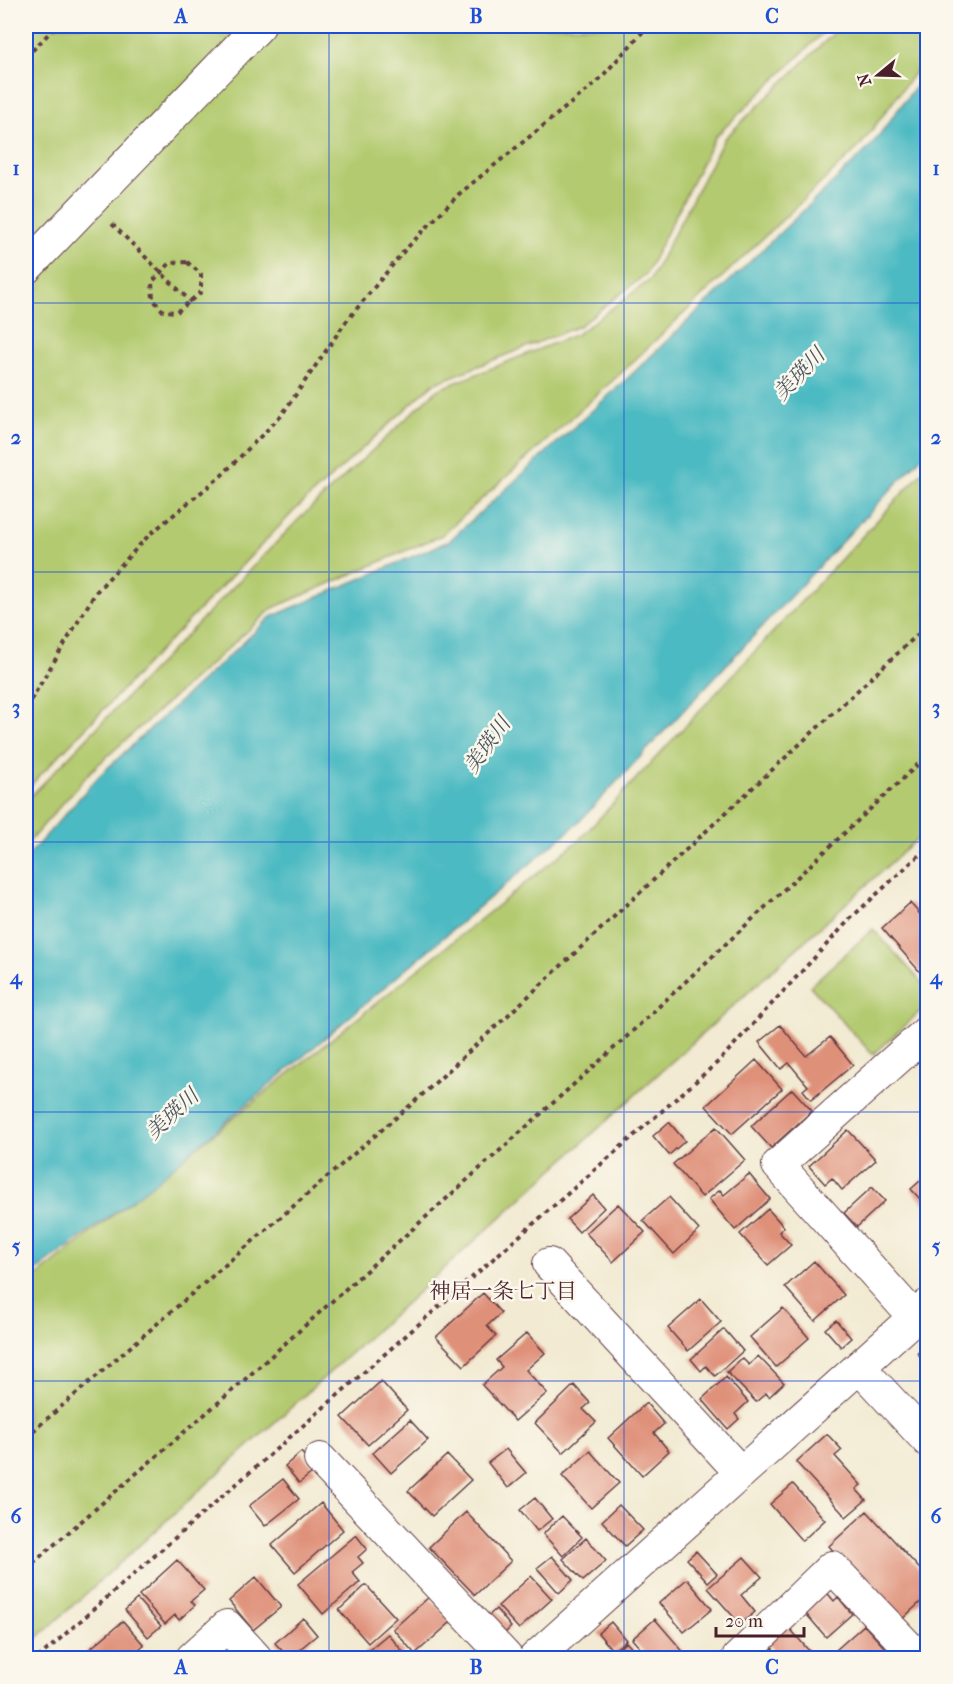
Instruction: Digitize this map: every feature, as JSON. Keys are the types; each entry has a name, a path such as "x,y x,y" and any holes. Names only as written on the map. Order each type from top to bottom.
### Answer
{"street":[{"path":"26,268 259,26"},
{"path":"535,1659 921,1311 778,1165 927,1031"},
{"path":"549,1264 741,1473"},
{"path":"860,1368 927,1441"},
{"path":"320,1459 507,1659"},
{"path":"738,1659 832,1567 919,1659"},
{"path":"192,1659 227,1626 256,1659"}],"path":[{"path":"26,57 56,26"},
{"path":"26,708 96,592 149,535 221,476 281,416 345,323 404,251 459,194 597,82 648,26"},
{"path":"90,202 191,302"},
{"path":"187,262 201,274 201,292 177,312 163,310 153,299 152,282 161,273 170,263 187,262"},
{"path":"26,1437 421,1096 927,625"},
{"path":"26,1569 241,1383 604,1057 927,755"},
{"path":"38,1659 719,1061 852,917 927,847"}],"green space":[{"path":"26,26 830,26 715,137 646,274 579,326 433,384 294,511 26,790"},
{"path":"841,26 927,26 927,56 860,146 621,373 442,535 273,608 91,771 26,845 26,801 298,520 437,390 577,334 650,280 724,139"},
{"path":"927,467 927,830 26,1648 26,1285 579,840"},
{"path":"873,929 928,989 927,1005 873,1055 810,986"}],"water":[{"name":"美瑛川","path":"927,71 927,451 578,823 148,1188 26,1278 26,858 99,776 271,617 449,541 629,377 871,146"}],"building":[{"path":"910,903 928,923 928,966 920,972 882,928"},
{"path":"780,1025 806,1056 830,1037 853,1065 811,1100 803,1090 808,1086 789,1063 781,1069 759,1042"},
{"path":"756,1060 782,1089 732,1134 706,1106"},
{"path":"792,1089 812,1111 771,1148 751,1126"},
{"path":"669,1122 685,1141 669,1155 653,1136"},
{"path":"716,1127 745,1160 702,1197 673,1164"},
{"path":"848,1130 876,1160 842,1190 832,1178 825,1184 809,1166"},
{"path":"749,1174 770,1199 735,1230 709,1199 720,1190 724,1195"},
{"path":"928,1174 928,1208 911,1189"},
{"path":"872,1187 885,1201 857,1227 844,1213"},
{"path":"593,1195 604,1208 579,1232 567,1219"},
{"path":"669,1197 699,1230 674,1254 643,1220"},
{"path":"618,1204 645,1232 613,1262 586,1233"},
{"path":"768,1209 784,1227 779,1232 791,1245 768,1265 740,1234"},
{"path":"814,1261 844,1295 815,1321 785,1287"},
{"path":"483,1293 501,1313 487,1326 496,1336 464,1366 436,1337"},
{"path":"701,1299 721,1322 688,1351 668,1328"},
{"path":"783,1308 809,1338 776,1367 750,1337"},
{"path":"836,1320 851,1338 841,1347 825,1329"},
{"path":"724,1329 743,1351 715,1376 706,1366 701,1371 691,1359"},
{"path":"527,1333 545,1353 526,1370 547,1393 515,1421 482,1385 502,1367 496,1360"},
{"path":"928,1344 928,1364 917,1353"},
{"path":"758,1356 784,1383 769,1397 766,1393 756,1402 727,1372 742,1358 749,1365"},
{"path":"726,1377 748,1402 735,1414 739,1419 728,1429 702,1399"},
{"path":"381,1381 407,1410 368,1445 342,1417"},
{"path":"574,1385 590,1403 583,1409 596,1422 563,1453 535,1423"},
{"path":"646,1403 664,1424 654,1433 669,1451 642,1476 608,1438"},
{"path":"410,1420 428,1440 391,1473 373,1453"},
{"path":"827,1434 842,1450 835,1456 861,1485 856,1489 866,1500 846,1517 796,1462"},
{"path":"506,1449 526,1473 508,1488 488,1463"},
{"path":"590,1451 619,1483 591,1508 562,1476"},
{"path":"301,1452 316,1470 299,1483 285,1466"},
{"path":"447,1455 471,1480 432,1516 408,1491"},
{"path":"283,1479 299,1499 265,1526 249,1506"},
{"path":"793,1484 825,1520 802,1541 770,1504"},
{"path":"535,1498 552,1519 537,1531 520,1510"},
{"path":"321,1503 343,1530 295,1572 272,1545"},
{"path":"619,1505 643,1530 625,1546 602,1521"},
{"path":"867,1511 928,1578 928,1595 898,1623 829,1546"},
{"path":"466,1512 511,1561 475,1595 429,1547"},
{"path":"562,1516 582,1537 563,1556 543,1534"},
{"path":"356,1535 367,1549 358,1557 363,1563 352,1572 360,1582 323,1614 298,1584"},
{"path":"586,1538 606,1561 583,1581 563,1559"},
{"path":"696,1551 717,1574 708,1582 687,1559"},
{"path":"552,1556 573,1580 559,1593 537,1568"},
{"path":"744,1557 762,1577 741,1595 755,1612 740,1624 708,1588"},
{"path":"177,1560 204,1590 191,1601 195,1605 179,1620 175,1615 165,1624 139,1595"},
{"path":"531,1576 552,1599 519,1629 498,1606"},
{"path":"256,1577 281,1607 253,1630 229,1601"},
{"path":"687,1579 712,1609 684,1632 659,1603"},
{"path":"366,1585 396,1618 368,1643 339,1610"},
{"path":"824,1589 834,1601 838,1597 852,1614 826,1637 801,1608"},
{"path":"429,1597 451,1622 415,1654 393,1629"},
{"path":"137,1599 161,1626 148,1637 125,1610"},
{"path":"496,1609 511,1627 502,1636 486,1618"},
{"path":"303,1618 317,1635 289,1658 275,1643"},
{"path":"655,1619 687,1656 684,1658 649,1658 632,1639"},
{"path":"123,1621 144,1645 128,1658 90,1658 85,1653"},
{"path":"611,1622 626,1640 613,1651 598,1633"},
{"path":"787,1625 815,1658 781,1658 767,1642"},
{"path":"864,1625 894,1658 844,1658 836,1650"},
{"path":"388,1634 404,1653 398,1658 368,1658 364,1654"},
{"path":"626,1642 641,1658 608,1658"}],"district":[{"name":"神居一条七丁目","path":"503,1291"}]}
